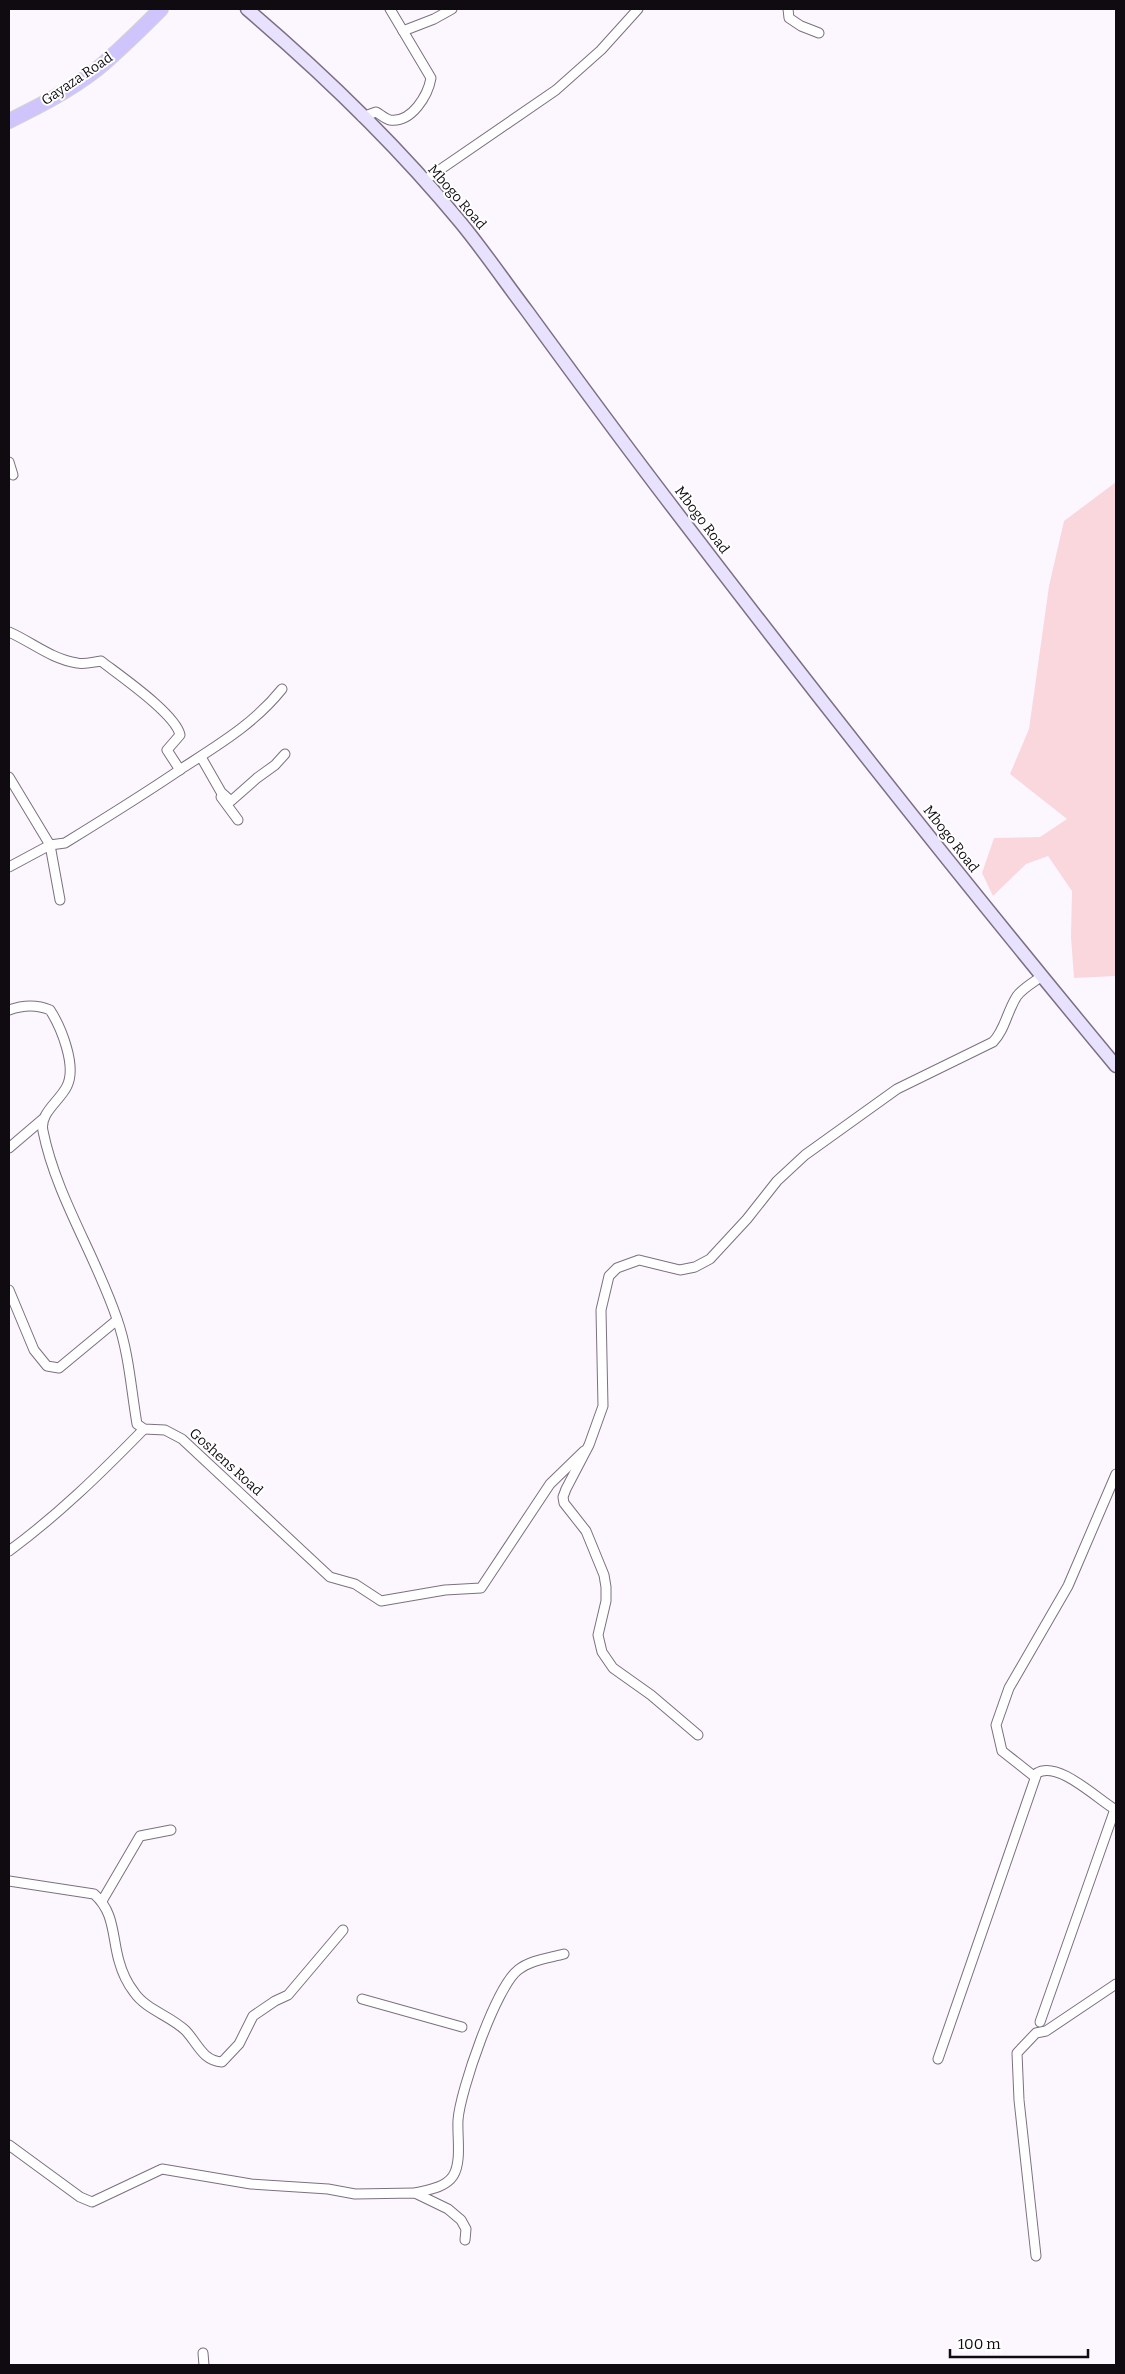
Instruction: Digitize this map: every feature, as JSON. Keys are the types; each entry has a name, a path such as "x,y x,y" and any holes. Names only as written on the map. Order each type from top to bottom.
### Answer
{"main road":[{"name":"Gayaza Road","path":"9,121 65,91 95,71 120,50 161,9"},
{"name":"Mbogo Road","path":"246,9 304,58 425,180 488,256 627,448 781,648 1116,1066"}],"street":[{"path":"362,118 376,112 388,120 409,114 419,105 428,92 431,78 390,9"},
{"path":"403,31 434,19 452,9"},
{"path":"425,180 556,90 601,50 638,9"},
{"path":"788,9 789,18 819,33"},
{"path":"9,462 13,475"},
{"path":"9,632 34,643 47,654 79,664 101,661 154,702 179,726 180,735 167,750 180,770"},
{"path":"9,867 50,845 65,843 201,758 248,724 282,689"},
{"path":"201,758 221,792 231,801 257,778 275,766 285,754"},
{"path":"190,764 206,767 219,793 238,820"},
{"path":"9,777 50,845 60,900"},
{"path":"698,1735 652,1695 613,1668 602,1652 598,1635 606,1601 604,1575 586,1531 569,1511 563,1497 589,1445 603,1406 601,1310 604,1289 609,1276 617,1268 639,1260 680,1270 695,1268 710,1259 747,1219 777,1181 805,1156 897,1089 993,1042 1000,1035 1005,1018 1018,994 1042,976"},
{"path":"9,1010 23,1006 34,1006 50,1010 62,1036 70,1064 68,1085 43,1120 9,1148"},
{"path":"9,1551 40,1528 88,1486 144,1429 138,1424 126,1352 117,1320 92,1256 60,1186 42,1131 43,1120"},
{"path":"9,1290 34,1350 47,1366 58,1368 117,1320"},
{"name":"Goshens Road","path":"144,1429 165,1430 182,1439 330,1577 355,1584 382,1601 445,1590 481,1588 550,1484 589,1445"},
{"path":"1035,1777 1002,1751 996,1725 1009,1688 1068,1586 1116,1474"},
{"path":"938,2059 1035,1777 1041,1770 1053,1769 1077,1782 1116,1809 1040,2022"},
{"path":"102,1901 140,1836 171,1830"},
{"path":"9,1881 94,1894 102,1901 112,1923 118,1960 134,1994 185,2030 204,2055 214,2061 222,2062 232,2053 239,2044 253,2016 275,2000 288,1995 342,1930"},
{"path":"9,2145 80,2197 92,2202 162,2169 252,2184 328,2189 355,2194 415,2193 445,2183 453,2176 456,2164 460,2106 474,2059 500,1995 515,1972 524,1964 564,1954"},
{"path":"1036,2256 1019,2100 1017,2054 1036,2033 1046,2031 1116,1984"},
{"path":"362,1999 462,2027"},
{"path":"415,2193 448,2209 461,2220 466,2230 465,2240"},
{"path":"203,2354 204,2365"}],"shaded area":[{"path":"1116,482 1116,976 1074,978 1071,937 1072,891 1048,856 1026,864 993,896 982,873 994,838 1040,837 1067,819 1010,774 1029,729 1049,586 1064,521"}]}
